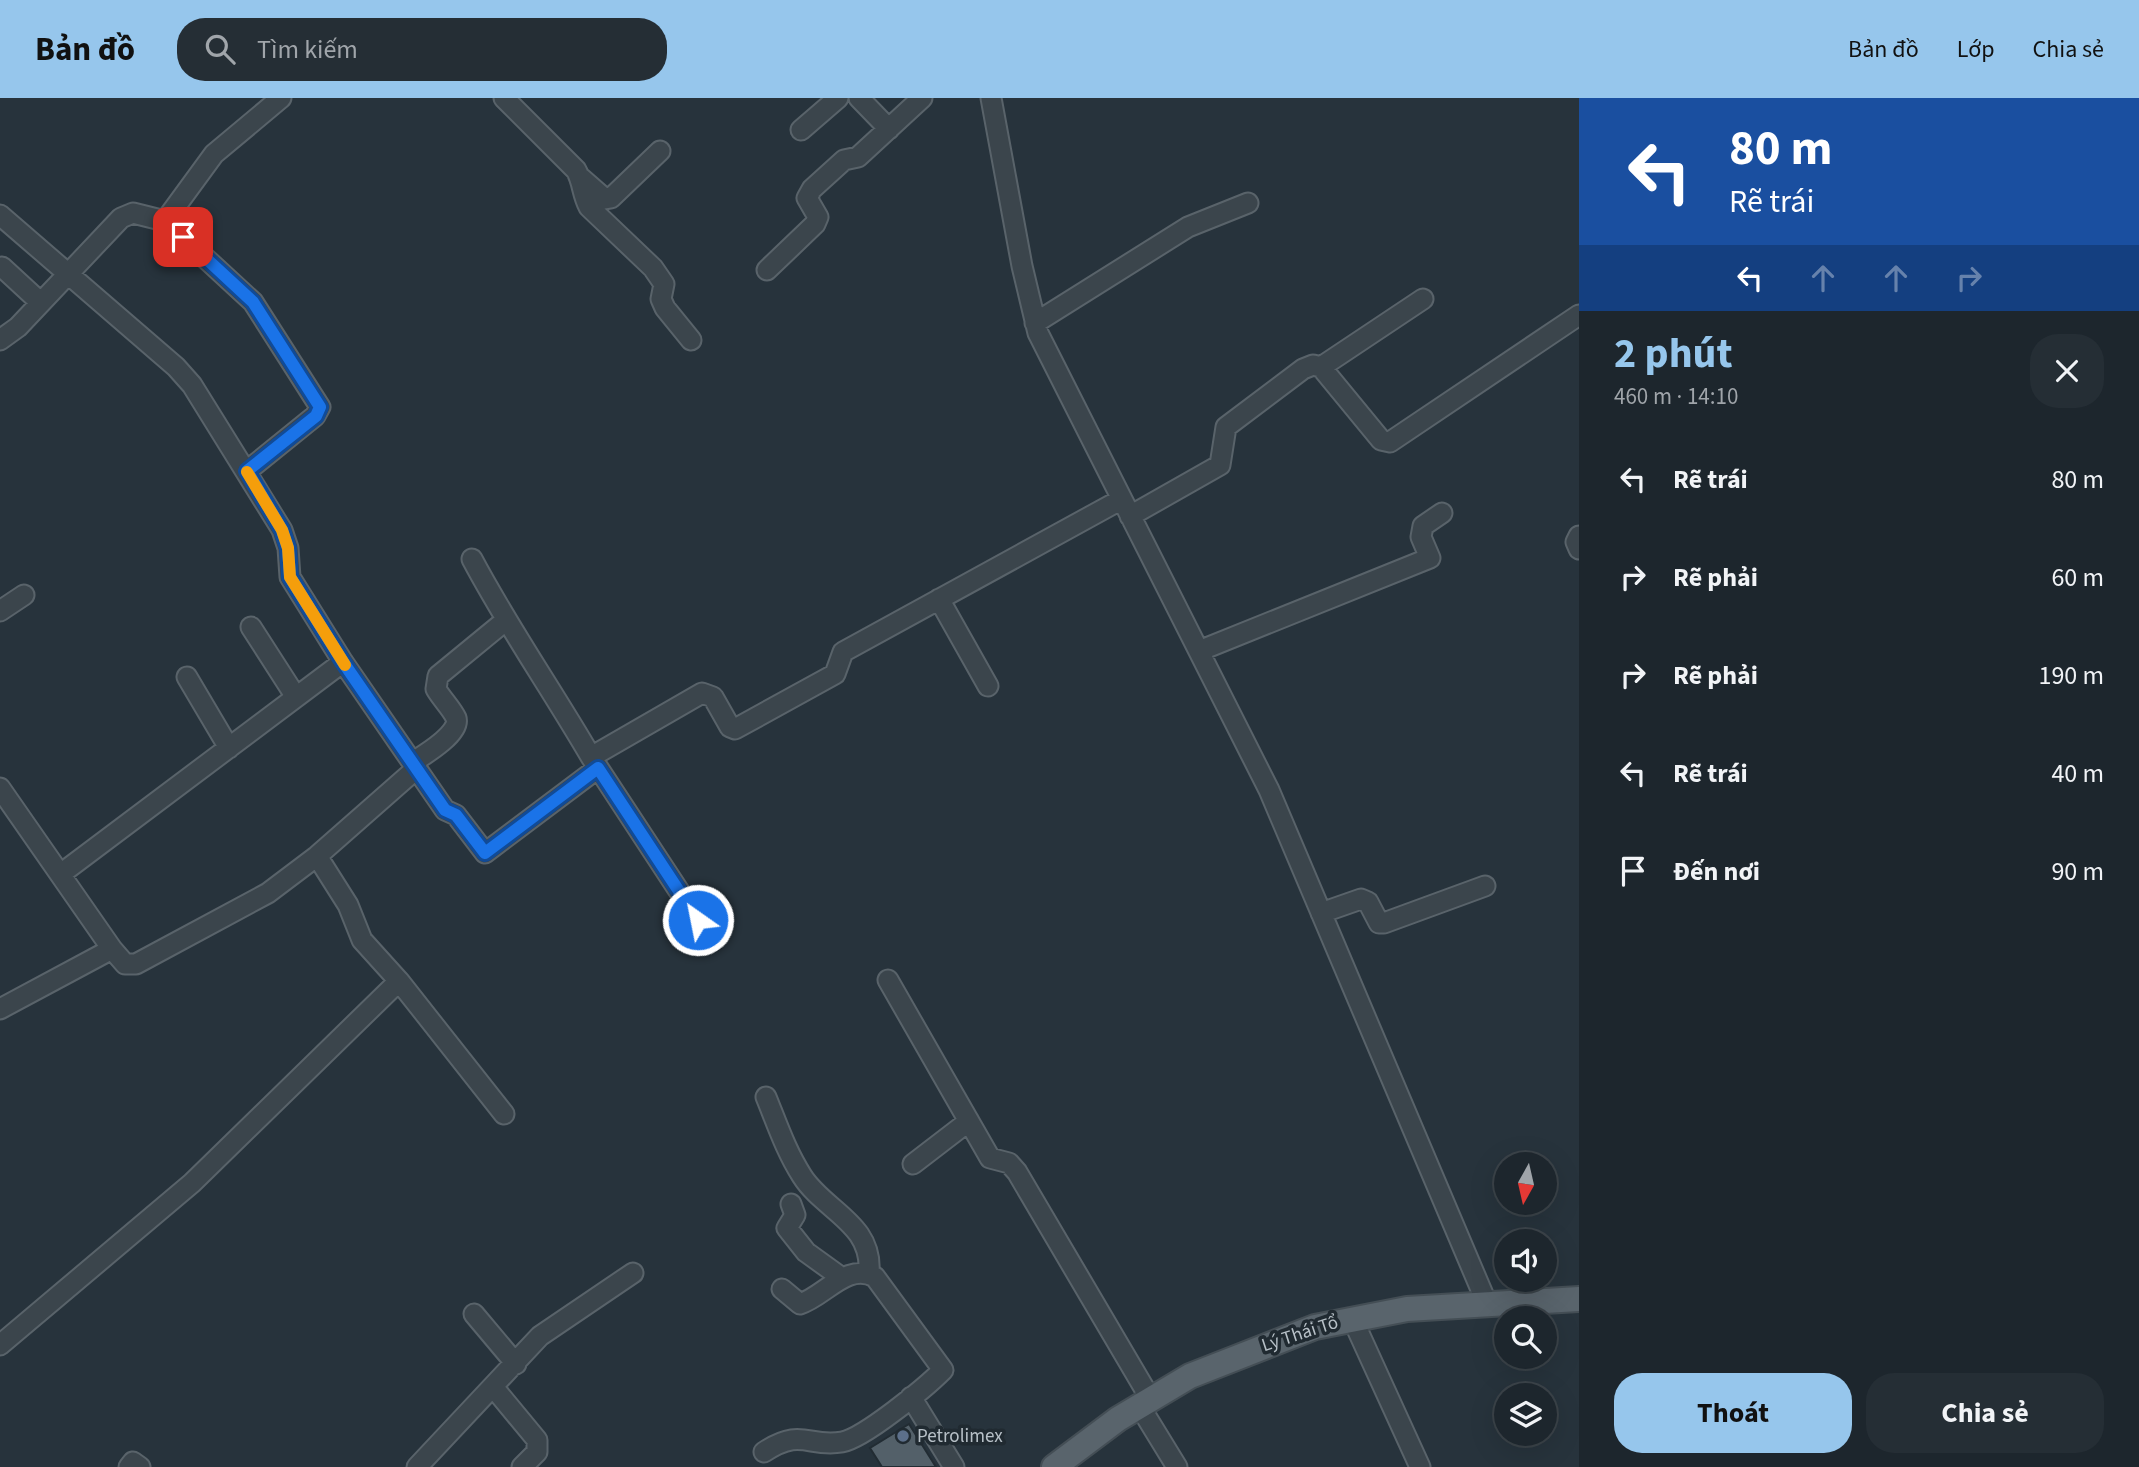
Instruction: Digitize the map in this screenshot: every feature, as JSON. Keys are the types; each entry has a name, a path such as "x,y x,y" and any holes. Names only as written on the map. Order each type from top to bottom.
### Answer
{"main road":[{"name":"Lý Thái Tổ","path":"1054,1467 1145,1401 1228,1359 1315,1327 1407,1309 1579,1299"}],"street":[{"path":"165,221 214,154 281,98"},
{"path":"505,98 581,178 605,199 611,198 660,151"},
{"path":"802,130 838,98"},
{"path":"859,98 889,129"},
{"path":"767,270 815,224 818,217 807,198 812,189 844,160 858,157 922,98"},
{"path":"991,98 1035,323 1269,790 1488,1306"},
{"path":"581,178 582,195 589,206 653,268 663,284 661,299 665,308 691,340"},
{"path":"1035,323 1188,227 1248,203"},
{"path":"0,340 18,327 121,218 133,213 165,221 253,302 320,407 316,416 247,471"},
{"path":"0,215 176,367 192,385 282,530 288,548 290,577 343,662 446,811 456,815 485,853 595,762 702,693 713,697 730,727 735,729 835,674 843,652 939,599 1126,507 1220,465 1226,426 1303,369 1313,365 1321,367 1381,440 1390,442 1579,315"},
{"path":"2,267 40,302"},
{"path":"1321,367 1423,299"},
{"path":"1199,651 1430,558 1421,537 1423,526 1442,513"},
{"path":"1579,536 1576,542 1579,549"},
{"path":"472,559 505,621 543,675 595,762 698,920"},
{"path":"0,611 24,596"},
{"path":"939,599 988,685"},
{"path":"0,788 112,948 125,964 135,964 268,894 317,856 450,735 456,726 456,719 436,689 438,676 505,621"},
{"path":"251,627 296,697"},
{"path":"62,873 343,662"},
{"path":"187,677 229,748"},
{"path":"317,856 348,905 362,940 400,981 504,1114"},
{"path":"1321,913 1360,899 1368,902 1379,923 1384,923 1485,886"},
{"path":"0,1009 112,948"},
{"path":"888,980 990,1158 1009,1163 1017,1171 1145,1401 1177,1467"},
{"path":"0,1345 192,1183 400,981"},
{"path":"765,1097 803,1178 856,1228 870,1262 869,1273"},
{"path":"913,1164 968,1121"},
{"path":"791,1204 795,1215 787,1228 806,1252 842,1278"},
{"path":"764,1452 790,1439 833,1443 853,1439 943,1370 875,1277 869,1273 857,1272 842,1278 800,1304 782,1289"},
{"path":"417,1467 540,1336 633,1273"},
{"path":"474,1314 516,1364"},
{"path":"1352,1318 1420,1467"},
{"path":"494,1388 537,1440 537,1452 522,1467"},
{"path":"911,1397 954,1467"},
{"path":"129,1467 134,1462 140,1467"}],"building":[{"name":"Petrolimex","path":"909,1424 936,1467 882,1467 870,1448"}],"slow traffic":[{"path":"247,472 282,530 288,548 290,577 345,665"}],"place":[{"name":"Petrolimex","path":"903,1436"}],"route":[{"path":"183,237 253,302 320,407 316,416 247,471 282,530 288,548 290,577 343,662 445,810 456,815 485,853 598,768 698,920"}]}
